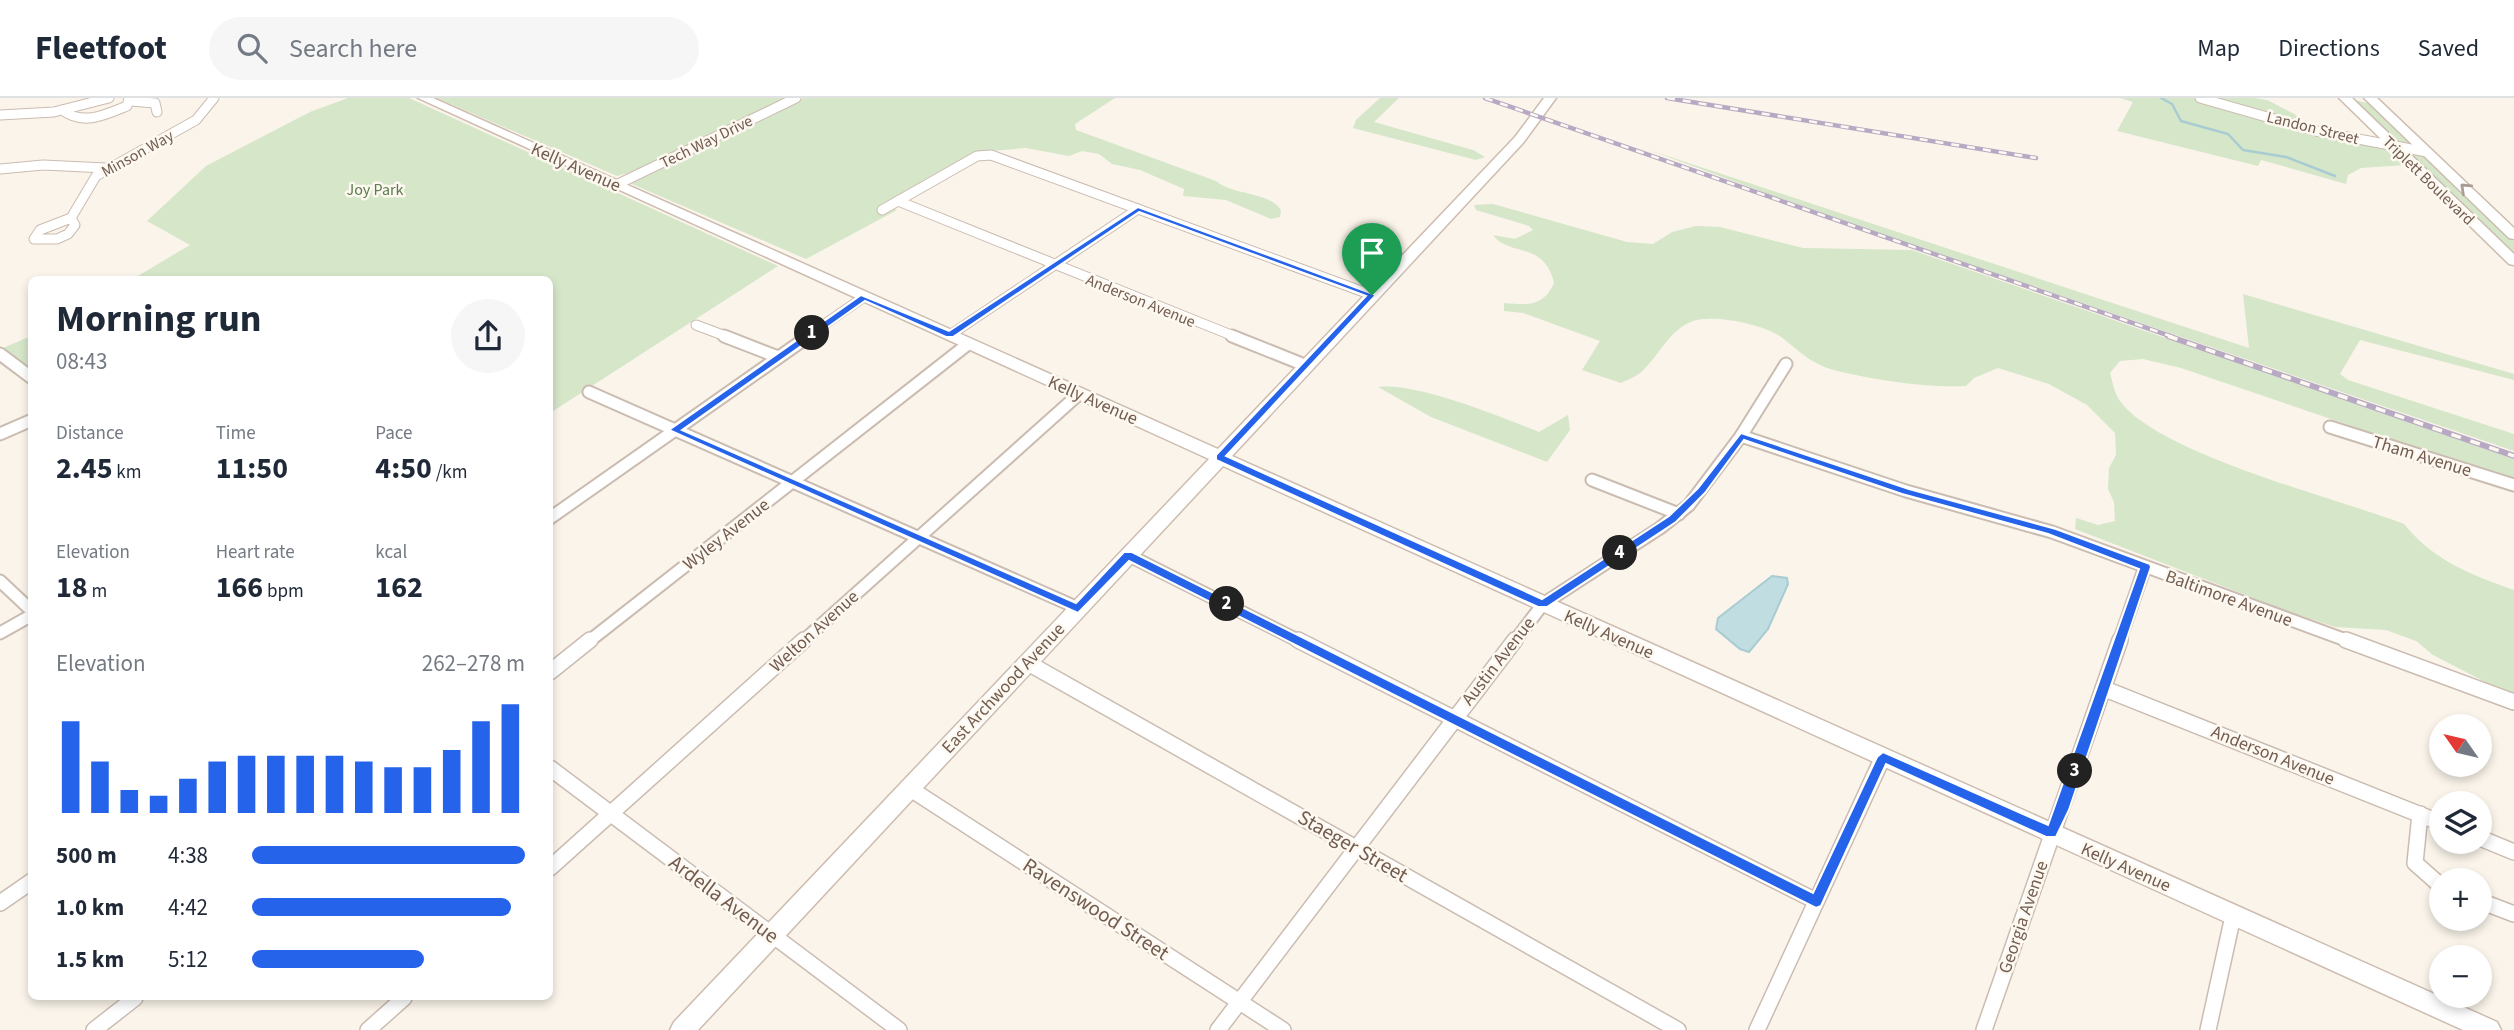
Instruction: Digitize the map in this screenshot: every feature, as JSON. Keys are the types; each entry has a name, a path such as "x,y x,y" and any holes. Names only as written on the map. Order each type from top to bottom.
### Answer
{"main road":[{"name":"Kelly Avenue","path":"424,98 2489,1030"},
{"name":"East Archwood Avenue","path":"682,1030 1519,140 1550,98"},
{"name":"Triplett Boulevard","path":"2345,98 2514,261"},
{"name":"Triplett Boulevard","path":"2370,98 2514,235"}],"street":[{"path":"0,115 62,110 109,98"},
{"name":"Minson Way","path":"71,218 85,188 106,168 192,122 206,112 214,98"},
{"name":"Tech Way Drive","path":"616,185 796,98"},
{"name":"Landon Street","path":"2200,98 2316,131 2427,152"},
{"path":"62,110 72,118 89,118 114,111 130,100 155,103 157,112"},
{"path":"883,210 977,156 999,157 1372,295"},
{"path":"0,169 43,164 106,168"},
{"name":"Anderson Avenue","path":"898,201 1307,366"},
{"path":"950,335 1138,209"},
{"path":"553,513 864,297"},
{"path":"696,325 778,357"},
{"name":"Wyley Avenue","path":"553,670 968,344"},
{"path":"0,355 28,375"},
{"name":"Austin Avenue","path":"1218,1030 1543,604 1679,514 1702,490 1741,436 1786,364"},
{"path":"589,393 1078,608"},
{"name":"Welton Avenue","path":"553,865 1079,394"},
{"path":"0,434 28,422"},
{"name":"Tham Avenue","path":"2330,427 2514,485"},
{"name":"Baltimore Avenue","path":"1741,436 1906,491 2052,531 2514,702"},
{"path":"1592,480 1679,514"},
{"path":"1128,555 1816,901"},
{"name":"Georgia Avenue","path":"1984,1030 2146,567"},
{"path":"0,581 28,609"},
{"path":"0,633 28,616"},
{"name":"Staeger Street","path":"1028,663 1678,1030"},
{"name":"Anderson Avenue","path":"2105,689 2429,818"},
{"path":"1756,1030 1883,757"},
{"name":"Ardella Avenue","path":"553,770 899,1030"},
{"name":"Ravenswood Street","path":"909,788 1283,1030"},
{"path":"2420,814 2415,863 2429,875"},
{"path":"2492,843 2514,852"},
{"path":"0,903 28,884"},
{"path":"2492,906 2514,914"},
{"path":"2208,1030 2233,916"},
{"path":"94,1030 132,1000"},
{"path":"368,1030 402,1000"}],"green space":[{"name":"Joy Park","path":"348,98 409,98 778,266 553,411 553,276 138,276 190,245 147,221 206,166 310,112"},
{"path":"437,98 786,98 632,172 617,176"},
{"path":"804,98 1115,98 1075,124 1076,130 1216,181 1223,186 1259,196 1281,210 1280,217 1271,219 1226,200 1183,196 1184,189 1140,170 1112,164 1099,154 1082,151 1069,156 1026,148 980,152 885,205 897,210 806,259 632,184 634,180"},
{"path":"1380,98 1399,98 1374,122 1473,150 1485,157 1476,160 1353,128 1356,120"},
{"path":"2120,98 2267,100 2296,115 2302,124 2389,149 2406,165 2361,168 2348,175 2346,184 2261,160 2258,166 2117,131 2133,102"},
{"path":"2354,100 2368,103 2411,145 2398,144"},
{"path":"1649,150 2249,348 2243,294 2514,374 2514,380 2360,340 2340,374 2348,380 2514,434 2514,451 1834,218"},
{"path":"2408,152 2422,154 2514,242 2514,256"},
{"path":"1493,204 1627,242 1653,244 1672,232 1696,226 1720,227 1803,248 1912,250 2514,459 2514,481 2181,368 2143,359 2120,361 2110,373 2116,394 2133,415 2163,435 2246,471 2404,524 2415,537 2440,557 2514,590 2514,693 2497,688 2433,655 2416,641 2386,630 2335,627 2075,529 2076,518 2098,525 2115,521 2114,502 2108,489 2109,468 2116,455 2115,433 2087,405 2049,384 1998,368 1974,378 1966,386 1917,384 1865,377 1818,364 1781,337 1763,328 1713,319 1702,319 1684,325 1670,337 1640,373 1621,383 1582,370 1600,341 1523,313 1504,311 1504,303 1527,304 1540,300 1554,283 1543,261 1535,255 1500,242 1493,235 1515,239 1533,230 1529,226 1476,210 1474,205"},
{"path":"28,337 28,368 3,348"},
{"path":"1378,387 1395,387 1436,395 1539,432 1568,415 1570,430 1547,462 1431,417"}],"water":[{"path":"1772,576 1787,578 1788,584 1768,629 1749,652 1740,649 1716,629 1718,618"}],"waterway":[{"path":"2161,98 2172,104 2181,121 2228,134 2243,150 2286,157 2335,176"}],"railway":[{"path":"1485,98 2173,337"},
{"path":"1667,98 2036,158"},
{"path":"2168,336 2514,456"}],"route":[{"path":"1138,209 1372,295 1220,457 1543,604 1660,528 1689,505 1741,436 1906,491 2052,531 2146,567 2084,742 2063,810 2051,833 1883,757 1816,901 1128,555 1078,608 674,430 864,297 950,335 1138,209"}]}
